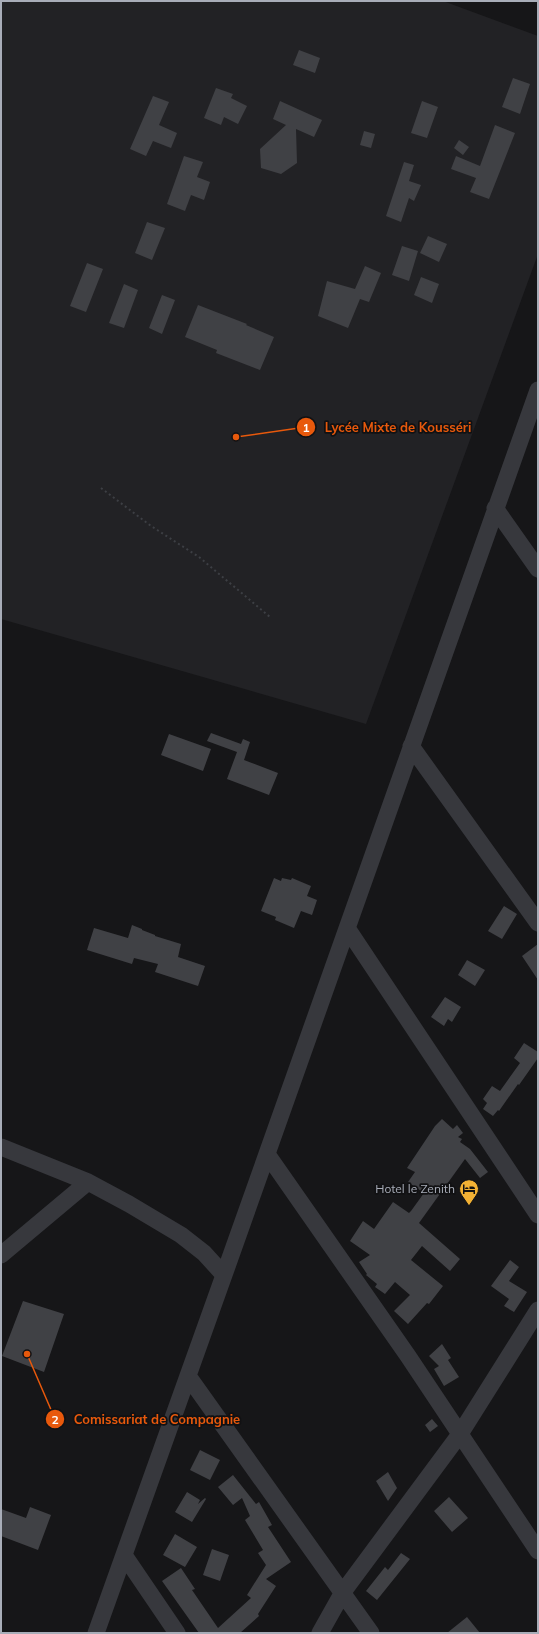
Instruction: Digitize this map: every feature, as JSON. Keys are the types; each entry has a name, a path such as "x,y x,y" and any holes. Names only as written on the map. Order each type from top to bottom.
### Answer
{"street":[{"path":"96,1633 538,390"},
{"path":"495,508 538,569"},
{"path":"411,746 538,923"},
{"path":"347,928 538,1215"},
{"path":"1,1147 88,1182 129,1204 181,1235 204,1253 224,1275"},
{"path":"267,1154 399,1343 538,1551"},
{"path":"1,1255 88,1182"},
{"path":"320,1633 343,1592 460,1434 538,1310"},
{"path":"188,1376 371,1633"},
{"path":"124,1555 177,1633"}],"path":[{"path":"101,488 151,526 199,557 270,616"}],"shaded area":[{"path":"1,1 443,1 538,36 538,254 366,724 1,619"}],"building":[{"path":"299,50 320,58 315,73 293,65"},
{"path":"513,78 530,84 520,114 502,107"},
{"path":"216,88 233,94 231,98 247,106 238,124 224,117 221,125 204,118"},
{"path":"153,96 169,102 159,125 177,133 171,148 153,141 146,156 130,149"},
{"path":"280,101 322,120 314,137 296,129 297,163 281,174 261,168 260,149 286,125 273,119"},
{"path":"422,101 438,107 427,138 411,133"},
{"path":"495,125 515,133 489,199 470,192 476,178 451,169 456,156 480,166"},
{"path":"364,131 375,134 371,148 360,145"},
{"path":"459,140 469,147 463,155 454,148"},
{"path":"184,156 203,162 197,177 210,182 204,200 191,195 185,211 167,204"},
{"path":"404,162 414,165 409,181 421,185 414,201 409,198 401,222 386,216"},
{"path":"147,222 165,228 152,260 135,253"},
{"path":"428,236 447,244 439,262 420,253"},
{"path":"402,246 418,251 409,281 392,275"},
{"path":"87,263 103,269 86,312 70,306"},
{"path":"365,266 381,273 369,302 360,299 348,328 318,316 327,281 355,289"},
{"path":"421,277 439,284 432,303 414,295"},
{"path":"124,284 138,290 124,328 109,323"},
{"path":"162,295 175,300 162,334 149,328"},
{"path":"198,305 247,324 246,325 274,337 260,370 216,353 217,350 185,337"},
{"path":"211,733 241,744 243,739 250,742 244,760 278,773 269,795 227,779 237,752 207,741"},
{"path":"169,734 211,749 203,771 161,755"},
{"path":"274,878 281,881 282,878 291,880 292,878 311,886 307,896 317,900 312,915 301,911 294,928 275,920 276,917 261,911"},
{"path":"504,906 517,914 502,939 488,931"},
{"path":"132,925 155,936 181,944 178,957 205,966 198,986 155,972 158,964 134,958 132,964 87,950 94,928 128,938"},
{"path":"538,944 538,980 522,956"},
{"path":"467,960 485,970 475,986 458,975"},
{"path":"445,997 461,1007 452,1022 448,1019 444,1026 431,1017"},
{"path":"524,1043 538,1052 538,1058 499,1111 498,1110 493,1116 483,1109 487,1103 483,1099 492,1086 500,1091 520,1063 514,1058"},
{"path":"442,1119 453,1129 457,1125 463,1133 458,1137 462,1139 460,1142 470,1149 488,1172 480,1178 465,1159 419,1223 460,1259 450,1271 422,1246 411,1260 443,1286 429,1304 427,1303 408,1324 394,1311 410,1295 395,1282 385,1294 375,1287 377,1284 366,1275 367,1274 359,1262 370,1255 350,1241 363,1221 374,1229 393,1202 409,1213 411,1211 424,1193 408,1182 415,1172 407,1168 435,1126"},
{"path":"510,1260 519,1267 509,1281 527,1292 514,1312 504,1306 509,1299 491,1286"},
{"path":"23,1301 64,1314 44,1372 2,1356"},
{"path":"442,1344 451,1358 448,1360 459,1377 444,1386 434,1369 439,1366 429,1356"},
{"path":"432,1419 438,1426 430,1432 425,1425"},
{"path":"200,1450 220,1460 210,1480 190,1470"},
{"path":"388,1472 397,1488 388,1501 376,1481"},
{"path":"233,1475 256,1504 259,1502 272,1525 268,1527 291,1562 266,1579 276,1586 258,1614 259,1616 240,1633 199,1633 162,1581 181,1568 195,1589 192,1590 218,1628 251,1598 247,1595 266,1565 258,1553 263,1550 245,1520 250,1516 242,1498 233,1505 218,1487"},
{"path":"187,1492 200,1500 198,1504 205,1498 206,1499 192,1522 175,1512"},
{"path":"449,1497 468,1518 452,1532 434,1511"},
{"path":"30,1507 51,1515 38,1550 1,1536 1,1509 26,1518"},
{"path":"175,1534 197,1547 185,1567 163,1555"},
{"path":"212,1549 229,1555 220,1581 203,1575"},
{"path":"401,1553 410,1559 377,1600 366,1591 385,1567 388,1570"},
{"path":"467,1617 480,1633 447,1633"}],"place":[{"name":"Lycée Mixte de Kousséri","path":"236,437"},
{"name":"Hotel le Zenith","path":"469,1206"},
{"name":"Comissariat de Compagnie","path":"27,1354"}]}
